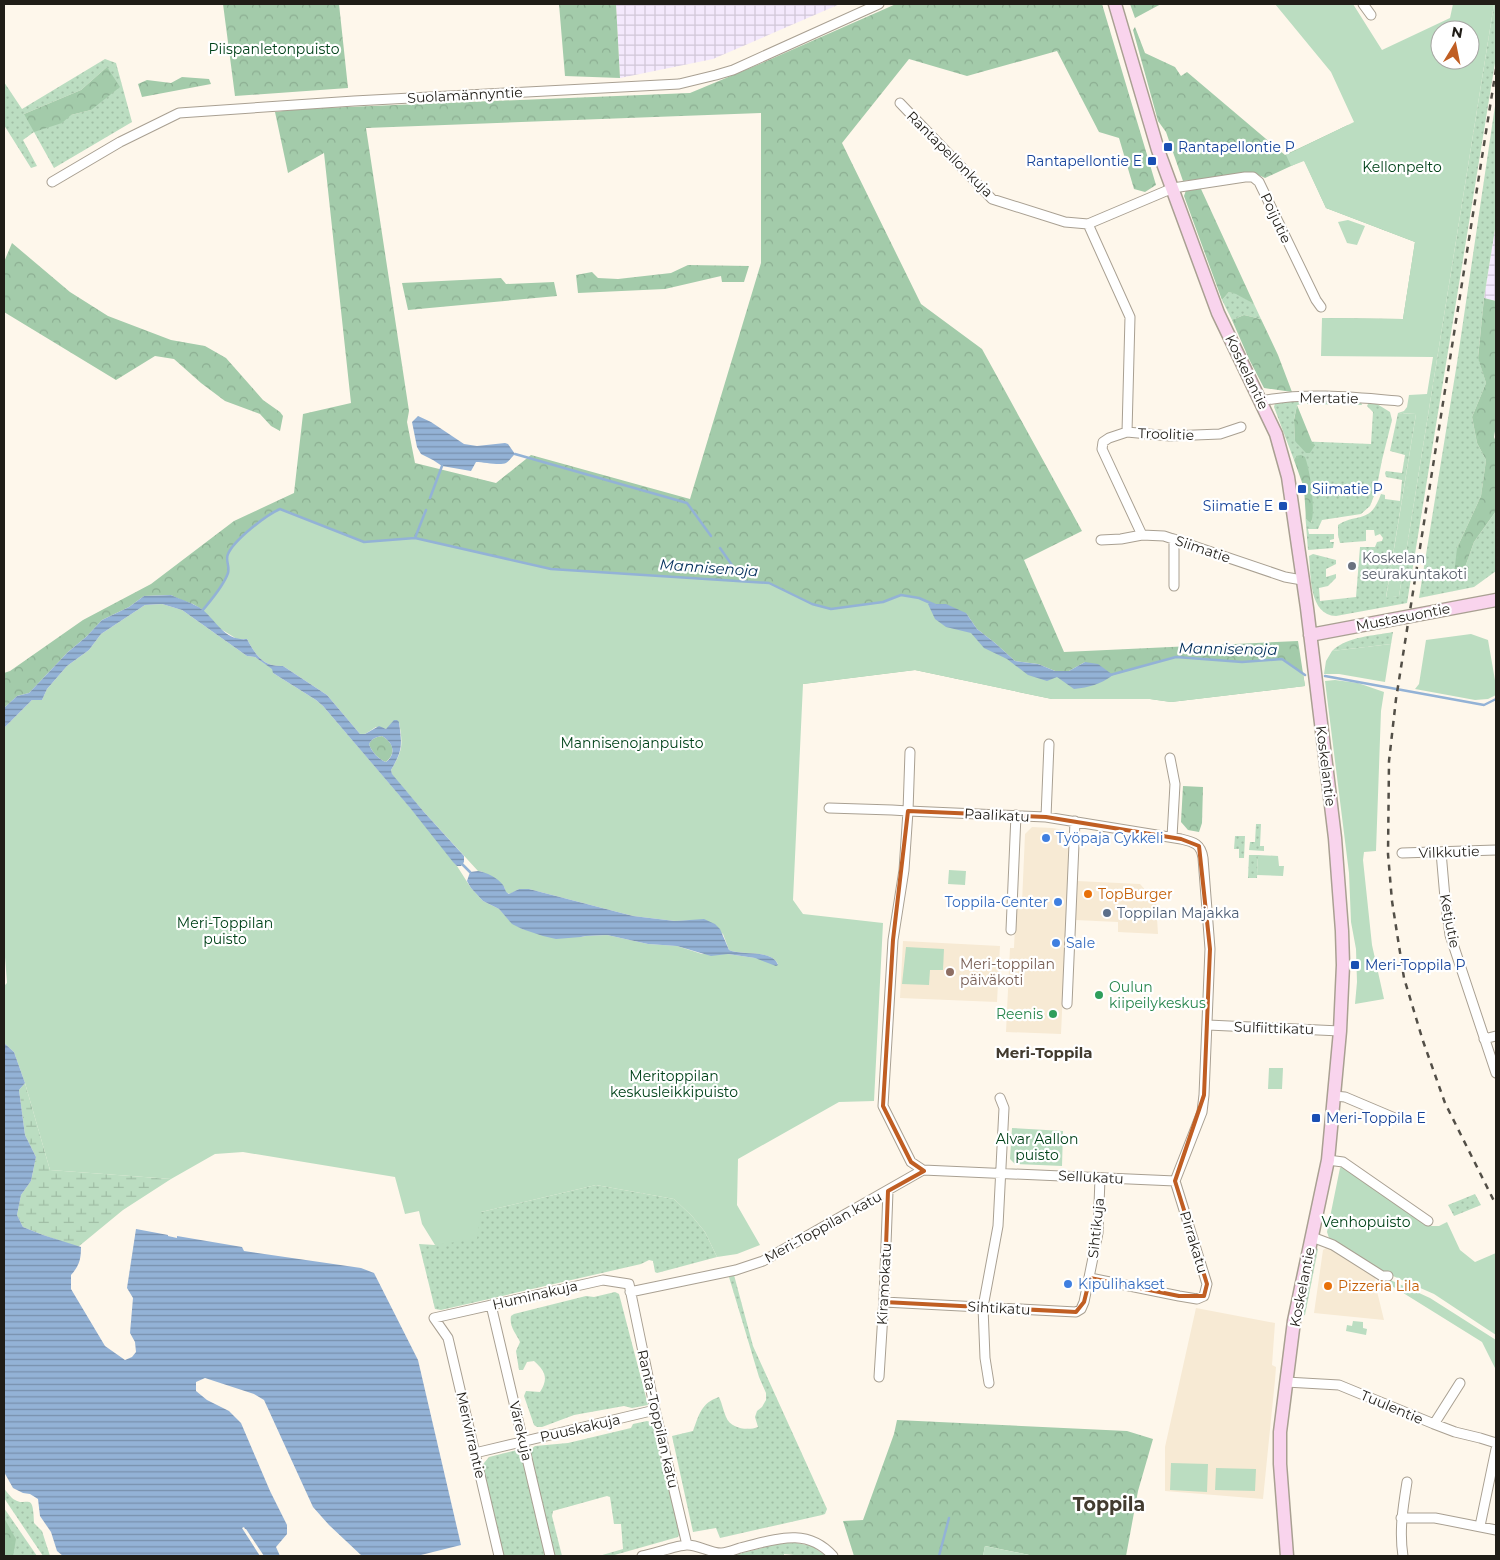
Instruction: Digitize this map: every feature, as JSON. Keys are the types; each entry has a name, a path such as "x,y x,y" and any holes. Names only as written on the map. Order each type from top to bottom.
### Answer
{"main road":[{"name":"Koskelantie","path":"1116,4 1158,150 1218,313 1276,434 1288,477 1335,838 1340,896 1342,965 1340,1031 1328,1160 1294,1321 1280,1432 1280,1464 1288,1556"},
{"name":"Mustasuontie","path":"1310,635 1496,600"}],"street":[{"name":"Suolamännyntie","path":"52,182 120,142 179,113 287,105 679,84 733,70 879,4"},
{"path":"1363,4 1371,15"},
{"name":"Rantapellonkuja","path":"900,103 992,199 1065,222 1088,224 1172,188"},
{"name":"Poijutie","path":"1172,188 1249,177 1257,179 1321,307"},
{"path":"1088,224 1130,317 1128,432"},
{"name":"Mertatie","path":"1261,401 1299,397 1398,401"},
{"name":"Troolitie","path":"1142,535 1102,449 1103,442 1128,432 1170,436 1212,435 1241,427"},
{"name":"Siimatie","path":"1102,540 1121,540 1142,535 1164,536 1285,577 1302,580"},
{"path":"1174,539 1174,586"},
{"path":"1046,817 1050,744"},
{"path":"910,752 904,870 894,940 884,1106 911,1162 923,1170"},
{"path":"1170,758 1175,784 1172,837"},
{"name":"Paalikatu","path":"828,808 1046,817 1172,837 1195,843 1199,846 1202,854 1210,949 1208,1025"},
{"path":"1011,930 1016,815"},
{"path":"1067,1004 1075,821"},
{"name":"Vilkkutie","path":"1402,853 1496,850"},
{"name":"Ketjutie","path":"1442,852 1444,898 1450,935 1496,1072"},
{"path":"1175,1181 1202,1112 1208,1025"},
{"name":"Sulfiittikatu","path":"1208,1025 1340,1031"},
{"path":"1484,1039 1496,1036"},
{"path":"1334,1096 1345,1097 1397,1119"},
{"path":"989,1382 985,1358 983,1307 998,1226 1004,1108 1000,1098"},
{"path":"1328,1160 1343,1162 1428,1221"},
{"name":"Sellukatu","path":"923,1170 1175,1181"},
{"name":"Meri-Toppilan katu","path":"630,1292 753,1265 771,1257 923,1170"},
{"name":"Sihtikuja","path":"1090,1278 1098,1234 1100,1178"},
{"name":"Pirrakatu","path":"1090,1278 1197,1298 1204,1296 1207,1284 1175,1181"},
{"name":"Kiramokatu","path":"879,1377 888,1191"},
{"path":"1312,1237 1332,1245 1382,1276 1388,1276"},
{"name":"Sihtikatu","path":"884,1302 1076,1312 1081,1309 1084,1302 1090,1278"},
{"name":"Huminakuja","path":"434,1318 604,1280 629,1284 630,1292"},
{"name":"Ranta-Toppilan katu","path":"630,1292 655,1410 687,1545"},
{"name":"Värekuja","path":"491,1305 550,1556"},
{"name":"Merivirrantie","path":"434,1318 448,1338 499,1556"},
{"name":"Tuulentie","path":"1286,1382 1339,1385 1455,1432 1496,1443"},
{"path":"1434,1424 1460,1383"},
{"name":"Puuskakuja","path":"475,1453 655,1410"},
{"path":"1480,1526 1496,1449"},
{"path":"1403,1556 1400,1540 1407,1482"},
{"path":"1402,1518 1435,1518 1496,1530"},
{"path":"642,1556 687,1545 722,1553 769,1541 801,1537 827,1549 833,1556"}],"highlighted area":[{"path":"908,811 1046,817 1181,839 1199,846 1210,949 1204,1095 1175,1181 1207,1284 1204,1296 1179,1296 1090,1278 1084,1302 1076,1312 884,1302 888,1191 924,1171 911,1162 883,1106 893,940"}],"shaded area":[{"path":"616,4 840,4 713,59 620,78"},
{"path":"1496,223 1496,301 1484,298"},
{"path":"1032,827 1065,830 1070,838 1061,1034 1006,1032 1010,948 1014,948 1016,903 1022,903 1025,834"},
{"path":"1077,881 1140,884 1156,902 1158,934 1118,932 1118,922 1075,920"},
{"name":"Meri-toppilan päiväkoti","path":"903,941 1000,946 997,1002 900,998"},
{"path":"1329,1246 1376,1276 1375,1283 1384,1320 1314,1313 1323,1250"},
{"path":"1196,1308 1275,1323 1272,1365 1276,1367 1263,1499 1165,1491 1165,1447"}],"green space":[{"name":"Piispanletonpuisto","path":"223,4 339,4 348,88 235,96"},
{"path":"559,4 616,4 620,78 565,76"},
{"path":"896,4 1102,4 1156,185 1145,192 1134,189 1119,138 1099,132 1057,51 967,76 909,59 842,143 921,304 982,349 1082,531 1024,560 1064,652 1298,641 1305,686 1171,702 1150,699 1052,699 915,670 803,684 219,628 203,610 171,595 144,596 129,607 102,620 29,693 17,696 4,708 4,673 10,671 83,620 151,584 234,521 294,493 303,414 351,403 324,153 288,173 275,112 299,109 690,93","holes":["761,113 761,263 690,499 531,455 496,483 415,463 407,422 409,411 366,128","966,613 977,629 1015,661 1038,664 1055,671 1069,671 1085,662 1074,689 984,648"]},
{"path":"1130,4 1161,4 1135,18"},
{"name":"Kellonpelto","path":"1275,4 1353,4 1382,50 1430,27 1430,70 1480,70 1480,20 1446,20 1450,18 1453,4 1494,4 1399,596 1386,598 1416,414 1398,413 1404,411 1407,407 1409,395 1427,394 1433,357 1321,356 1322,318 1403,319 1415,242 1326,208 1304,161 1291,166 1286,155 1354,122 1331,72"},
{"path":"1494,4 1496,4 1496,57 1407,603 1336,616 1327,614 1316,602 1313,593 1309,556 1313,554 1336,560 1336,564 1326,569 1326,577 1336,574 1336,578 1328,586 1319,588 1320,601 1356,597 1360,547 1375,547 1377,542 1382,541 1383,538 1380,534 1375,536 1374,530 1366,530 1366,541 1340,543 1338,525 1368,514 1377,504 1381,494 1385,495 1385,499 1400,501 1402,480 1386,477 1385,473 1386,471 1402,473 1405,455 1390,451 1398,413 1416,414 1386,597 1399,596"},
{"path":"1135,27 1145,53 1175,67 1181,76 1187,72 1285,155 1348,125 1443,166 1422,337 1322,318 1403,319 1415,242 1326,208 1304,160 1265,178 1254,173 1183,181 1166,132 1158,121 1133,30"},
{"path":"105,59 116,63 132,122 54,168 34,132 23,140 37,166 31,168 4,125 4,82 22,109","holes":["107,67 91,110 71,115 24,114 81,90"]},
{"path":"107,67 120,87 91,110 71,115 62,123 34,132 24,114 81,90"},
{"path":"182,77 209,79 211,84 142,97 138,84 147,80 171,83"},
{"path":"1496,99 1496,223 1484,298 1478,357 1486,383 1472,417 1477,443 1486,460 1481,496 1457,548 1463,573 1474,542 1496,511 1496,571 1474,587 1419,598 1457,363"},
{"path":"1201,189 1254,304 1229,292 1222,300 1184,196 1186,190"},
{"path":"1348,220 1365,226 1357,245 1347,243 1338,222"},
{"path":"12,243 70,292 108,316 171,340 205,346 226,358 263,400 283,416 280,431 271,426 260,414 225,401 174,359 155,356 116,380 4,312 4,262"},
{"path":"688,265 749,266 744,282 722,282 721,276 665,289 578,293 576,275 592,272 598,278 618,279 671,273"},
{"path":"501,278 506,284 554,282 557,296 408,310 402,283"},
{"path":"1229,292 1236,293 1254,304 1261,319 1244,315 1232,320 1222,300"},
{"path":"1484,298 1496,301 1496,425 1494,437 1496,442 1496,511 1474,542 1463,573 1454,575 1457,548 1481,496 1486,460 1477,443 1472,417 1486,383 1478,358"},
{"path":"1244,315 1261,319 1278,355 1292,392 1264,388 1232,320"},
{"path":"1302,400 1303,404 1297,405 1294,419 1295,441 1371,444 1373,412 1367,406 1369,402 1377,404 1390,412 1392,420 1376,491 1370,506 1361,514 1322,520 1318,529 1308,529 1309,534 1334,534 1334,539 1330,540 1330,542 1334,542 1333,548 1308,550 1305,512 1306,519 1312,522 1296,456 1294,460 1274,407 1275,403"},
{"path":"1308,400 1361,402 1362,405 1307,404"},
{"path":"1297,405 1312,442 1315,445 1310,453 1306,453 1295,441 1294,420"},
{"path":"1301,455 1305,457 1307,463 1313,500 1311,523 1306,519 1304,488 1294,460 1296,456"},
{"name":"Meri-Toppilan puisto","path":"280,509 364,542 415,538 551,569 769,583 812,604 831,609 883,602 901,595 919,598 960,615 990,645 1033,674 1113,675 1176,657 1242,662 1282,659 1303,673 1305,686 1171,702 1150,699 1052,699 915,670 803,684 793,900 803,914 883,923 874,1101 839,1102 738,1159 737,1205 760,1245 737,1254 717,1257 705,1232 674,1199 596,1185 481,1212 477,1239 435,1245 422,1224 419,1211 405,1214 395,1177 243,1152 215,1154 171,1179 50,1170 14,1052 4,1043 4,986 7,983 4,944 4,728 32,700 42,700 47,689 67,666 89,650 101,634 145,605 162,604 182,610 247,656 255,657 273,669 273,673 323,706 437,839 471,888 483,901 499,909 509,920 522,929 581,937 607,935 648,944 677,946 702,954 728,954 778,964 769,956 729,950 723,934 699,920 675,921 633,916 529,889 519,889 510,894 505,892 505,888 481,871 478,871 392,775 391,770 401,747 399,722 386,729 376,727 365,734 360,734 327,695 283,666 276,666 260,659 247,639 237,639 219,628 203,610 225,581 228,571 227,555 230,549 250,529"},
{"path":"1393,632 1391,644 1332,651 1353,639"},
{"path":"1471,634 1488,640 1496,695 1488,699 1475,700 1415,689 1419,684 1426,640"},
{"path":"1391,644 1385,682 1339,674 1324,674 1326,661 1332,651"},
{"path":"1335,680 1358,683 1384,692 1381,711 1376,851 1364,852 1363,860 1372,945 1384,999 1355,1004 1357,982 1356,949 1351,922 1349,873 1325,681"},
{"path":"382,736 389,741 392,748 392,755 386,762 376,755 369,744 377,737"},
{"path":"1183,786 1203,787 1202,823 1199,832 1188,830 1181,822"},
{"path":"1256,824 1261,824 1260,846 1264,846 1264,851 1249,850 1250,842 1255,842"},
{"path":"1235,836 1245,836 1244,858 1239,858 1239,849 1234,849"},
{"path":"1249,855 1258,855 1257,878 1248,878"},
{"path":"1258,855 1278,856 1279,866 1284,866 1283,876 1257,875"},
{"path":"949,870 966,871 965,885 948,884"},
{"path":"906,947 944,949 943,970 930,970 929,985 902,984"},
{"path":"1269,1068 1283,1068 1282,1089 1268,1089"},
{"path":"25,1083 50,1170 171,1179 123,1210 78,1247 23,1227 17,1215 21,1195 31,1181 36,1157 25,1135 19,1090"},
{"name":"Alvar Aallon puisto","path":"1012,1128 1063,1131 1062,1166 1015,1164 1010,1159"},
{"name":"Venhopuisto","path":"1342,1166 1431,1226 1439,1226 1447,1222 1460,1250 1475,1262 1496,1253 1496,1335 1434,1294 1377,1269 1329,1238 1327,1232 1340,1168"},
{"path":"596,1185 674,1199 705,1232 717,1257 657,1273 655,1272 653,1261 649,1260 641,1264 441,1310 435,1309 419,1244 435,1245 481,1212"},
{"path":"1475,1194 1481,1205 1454,1216 1448,1205"},
{"path":"1315,1247 1318,1249 1305,1315 1300,1316"},
{"path":"734,1275 753,1346 827,1509 825,1514 822,1515 720,1538 716,1528 693,1532 672,1436 693,1431 704,1406 719,1397 728,1421 745,1429 758,1427 755,1417 757,1411 766,1400 766,1393 759,1377 729,1277"},
{"path":"1386,1278 1430,1298 1496,1340 1496,1370 1482,1342 1384,1281"},
{"path":"615,1292 619,1294 648,1405 632,1408 624,1406 574,1415 542,1427 537,1427 534,1425 524,1396 526,1391 540,1392 545,1379 541,1368 534,1361 527,1362 523,1370 519,1370 516,1351 520,1342 512,1327 511,1316 586,1296 594,1297"},
{"path":"1353,1321 1363,1322 1363,1328 1367,1329 1366,1335 1346,1331 1347,1325 1352,1326"},
{"path":"897,1420 1127,1431 1153,1439 1138,1491 1126,1556 1034,1556 985,1546 983,1556 854,1556 843,1521 863,1520 894,1434"},
{"path":"647,1421 654,1423 680,1533 678,1537 611,1556 599,1556 623,1549 621,1524 614,1524 610,1497 607,1496 553,1511 552,1516 562,1556 554,1556 530,1450 535,1446 568,1443 631,1428 633,1424"},
{"path":"521,1449 545,1556 503,1556 482,1467 489,1457"},
{"path":"1171,1463 1208,1464 1207,1492 1170,1490"},
{"path":"1216,1468 1256,1469 1255,1491 1215,1490"},
{"path":"4,1488 17,1501 31,1503 34,1523 42,1531 50,1556 43,1556 4,1498"},
{"path":"4,1508 37,1556 10,1556 4,1524"},
{"path":"4,1518 16,1539 13,1556 4,1556"},
{"path":"791,1542 812,1546 826,1556 784,1554 784,1556 731,1556 781,1543"},
{"path":"985,1546 1034,1556 983,1556"}],"water":[{"path":"418,416 431,422 464,444 477,446 505,443 508,444 515,454 503,464 476,462 471,471 442,466 421,454 417,447 412,422"},
{"path":"171,595 192,603 203,610 227,634 239,639 247,639 253,650 265,662 276,666 283,666 327,695 360,734 365,734 379,726 386,729 394,720 397,720 399,722 401,747 391,770 392,774 464,856 464,862 461,866 457,866 453,862 411,809 323,706 273,673 272,669 255,657 247,656 182,610 162,604 145,605 101,634 89,650 67,666 47,689 42,700 32,700 4,728 4,708 17,696 29,693 102,620 129,607 144,596","holes":["382,736 392,748 392,755 386,762 376,755 369,744 377,737"]},
{"path":"928,604 946,604 966,613 977,629 1015,661 1038,664 1055,671 1069,671 1085,662 1098,664 1113,675 1094,685 1074,689 1057,677 1047,681 1028,675 1007,659 984,648 971,633 946,627 935,619"},
{"path":"478,871 498,880 509,894 519,889 529,889 633,916 675,921 704,919 715,924 720,929 729,950 764,955 775,960 778,965 776,966 755,958 728,954 711,956 677,946 648,944 607,935 556,939 543,936 512,924 499,909 483,901 467,881 470,872"},
{"path":"4,1043 14,1052 25,1083 19,1090 25,1135 36,1157 31,1181 21,1195 17,1215 23,1227 81,1247 79,1262 71,1275 71,1289 105,1346 125,1360 132,1357 136,1352 135,1342 130,1333 133,1298 127,1288 136,1229 177,1238 177,1236 242,1247 244,1251 361,1268 374,1273 418,1360 461,1545 417,1556 362,1556 313,1507 264,1400 254,1394 205,1378 196,1382 196,1391 207,1400 229,1411 241,1423 270,1491 287,1525 287,1534 276,1547 280,1556 63,1556 57,1551 51,1532 40,1516 38,1499 13,1488 4,1472"}],"pier":[{"path":"244,1527 264,1556 260,1556 242,1528"}],"waterway":[{"path":"515,454 687,503 711,536"},
{"path":"430,498 442,466"},
{"name":"Mannisenoja","path":"202,611 217,593 226,578 228,573 227,556 231,548 251,528 280,509 364,542 415,538 551,569 769,583 812,604 831,609 883,602 901,595 919,598 935,605"},
{"path":"415,538 426,510"},
{"path":"720,548 743,581"},
{"name":"Mannisenoja","path":"1110,675 1176,657 1242,662 1282,659 1305,675"},
{"path":"1325,676 1484,705 1496,699"},
{"path":"461,863 470,872"},
{"path":"939,1556 949,1518"}],"railway":[{"path":"1496,69 1396,699 1389,761 1388,854 1392,901 1404,978 1423,1041 1445,1103 1496,1205"}],"place":[{"name":"Rantapellontie P","path":"1168,147"},
{"name":"Rantapellontie E","path":"1152,161"},
{"name":"Siimatie P","path":"1302,489"},
{"name":"Siimatie E","path":"1283,506"},
{"name":"Koskelan seurakuntakoti","path":"1352,566"},
{"name":"Työpaja Cykkeli","path":"1046,838"},
{"name":"TopBurger","path":"1088,894"},
{"name":"Toppila-Center","path":"1058,902"},
{"name":"Toppilan Majakka","path":"1107,913"},
{"name":"Sale","path":"1056,943"},
{"name":"Meri-Toppila P","path":"1355,965"},
{"name":"Meri-toppilan päiväkoti","path":"950,972"},
{"name":"Oulun kiipeilykeskus","path":"1099,995"},
{"name":"Reenis","path":"1053,1014"},
{"name":"Meri-Toppila E","path":"1316,1118"},
{"name":"Kipulihakset","path":"1068,1284"},
{"name":"Pizzeria Lila","path":"1328,1286"}],"district":[{"name":"Meri-Toppila","path":"1044,1053"},
{"name":"Toppila","path":"1109,1504"}],"park label":[{"name":"Mannisenojanpuisto","path":"632,743"},
{"name":"Meritoppilan keskusleikkipuisto","path":"674,1084"}]}
